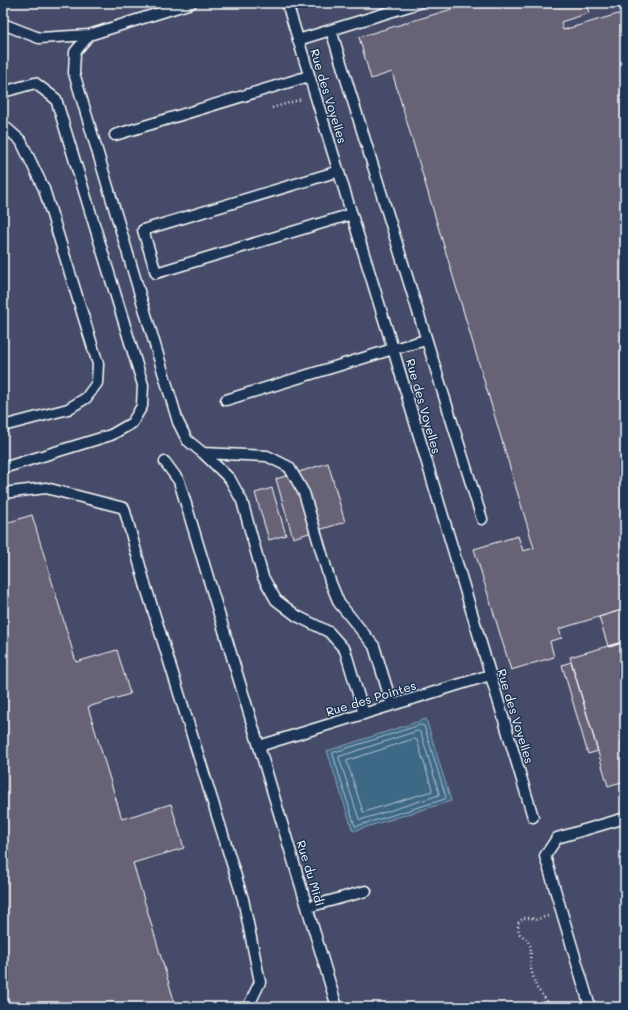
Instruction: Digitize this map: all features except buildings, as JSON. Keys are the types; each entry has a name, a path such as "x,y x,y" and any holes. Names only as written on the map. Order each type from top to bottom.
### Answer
{"lane":[{"path":"3,26 39,38 89,35 191,3"},
{"name":"Rue des Voyelles","path":"286,3 339,171 533,817"},
{"path":"298,40 419,3"},
{"path":"331,30 482,519"},
{"path":"89,35 75,52 74,73 178,422 187,440 230,479 242,502 263,577 276,600 297,616 329,632 345,650 364,714"},
{"path":"115,136 309,76"},
{"path":"3,92 34,83 56,99 143,385 142,406 132,423 112,435 3,468"},
{"path":"3,125 21,141 44,189 98,364 97,383 86,398 68,409 3,426"},
{"path":"339,171 143,230 156,273 352,214"},
{"path":"226,400 426,340"},
{"path":"203,453 267,456 289,467 304,493 333,589 339,603 374,646 392,705"},
{"name":"Rue du Midi","path":"165,462 179,481 337,1007"},
{"path":"3,493 46,488 124,508 145,584 243,899 260,982 248,1007"},
{"name":"Rue des Pointes","path":"259,746 490,675"},
{"path":"590,1007 545,856 557,838 625,818"},
{"path":"308,907 366,891"}],"path":[{"path":"548,916 535,920 532,918 523,918 518,923 518,929 520,934 531,947 530,965 536,988 552,1007"}],"shaded area":[{"path":"3,3 625,3 625,1007 3,1007"}],"water":[{"path":"426,719 451,801 353,831 327,751"}]}
